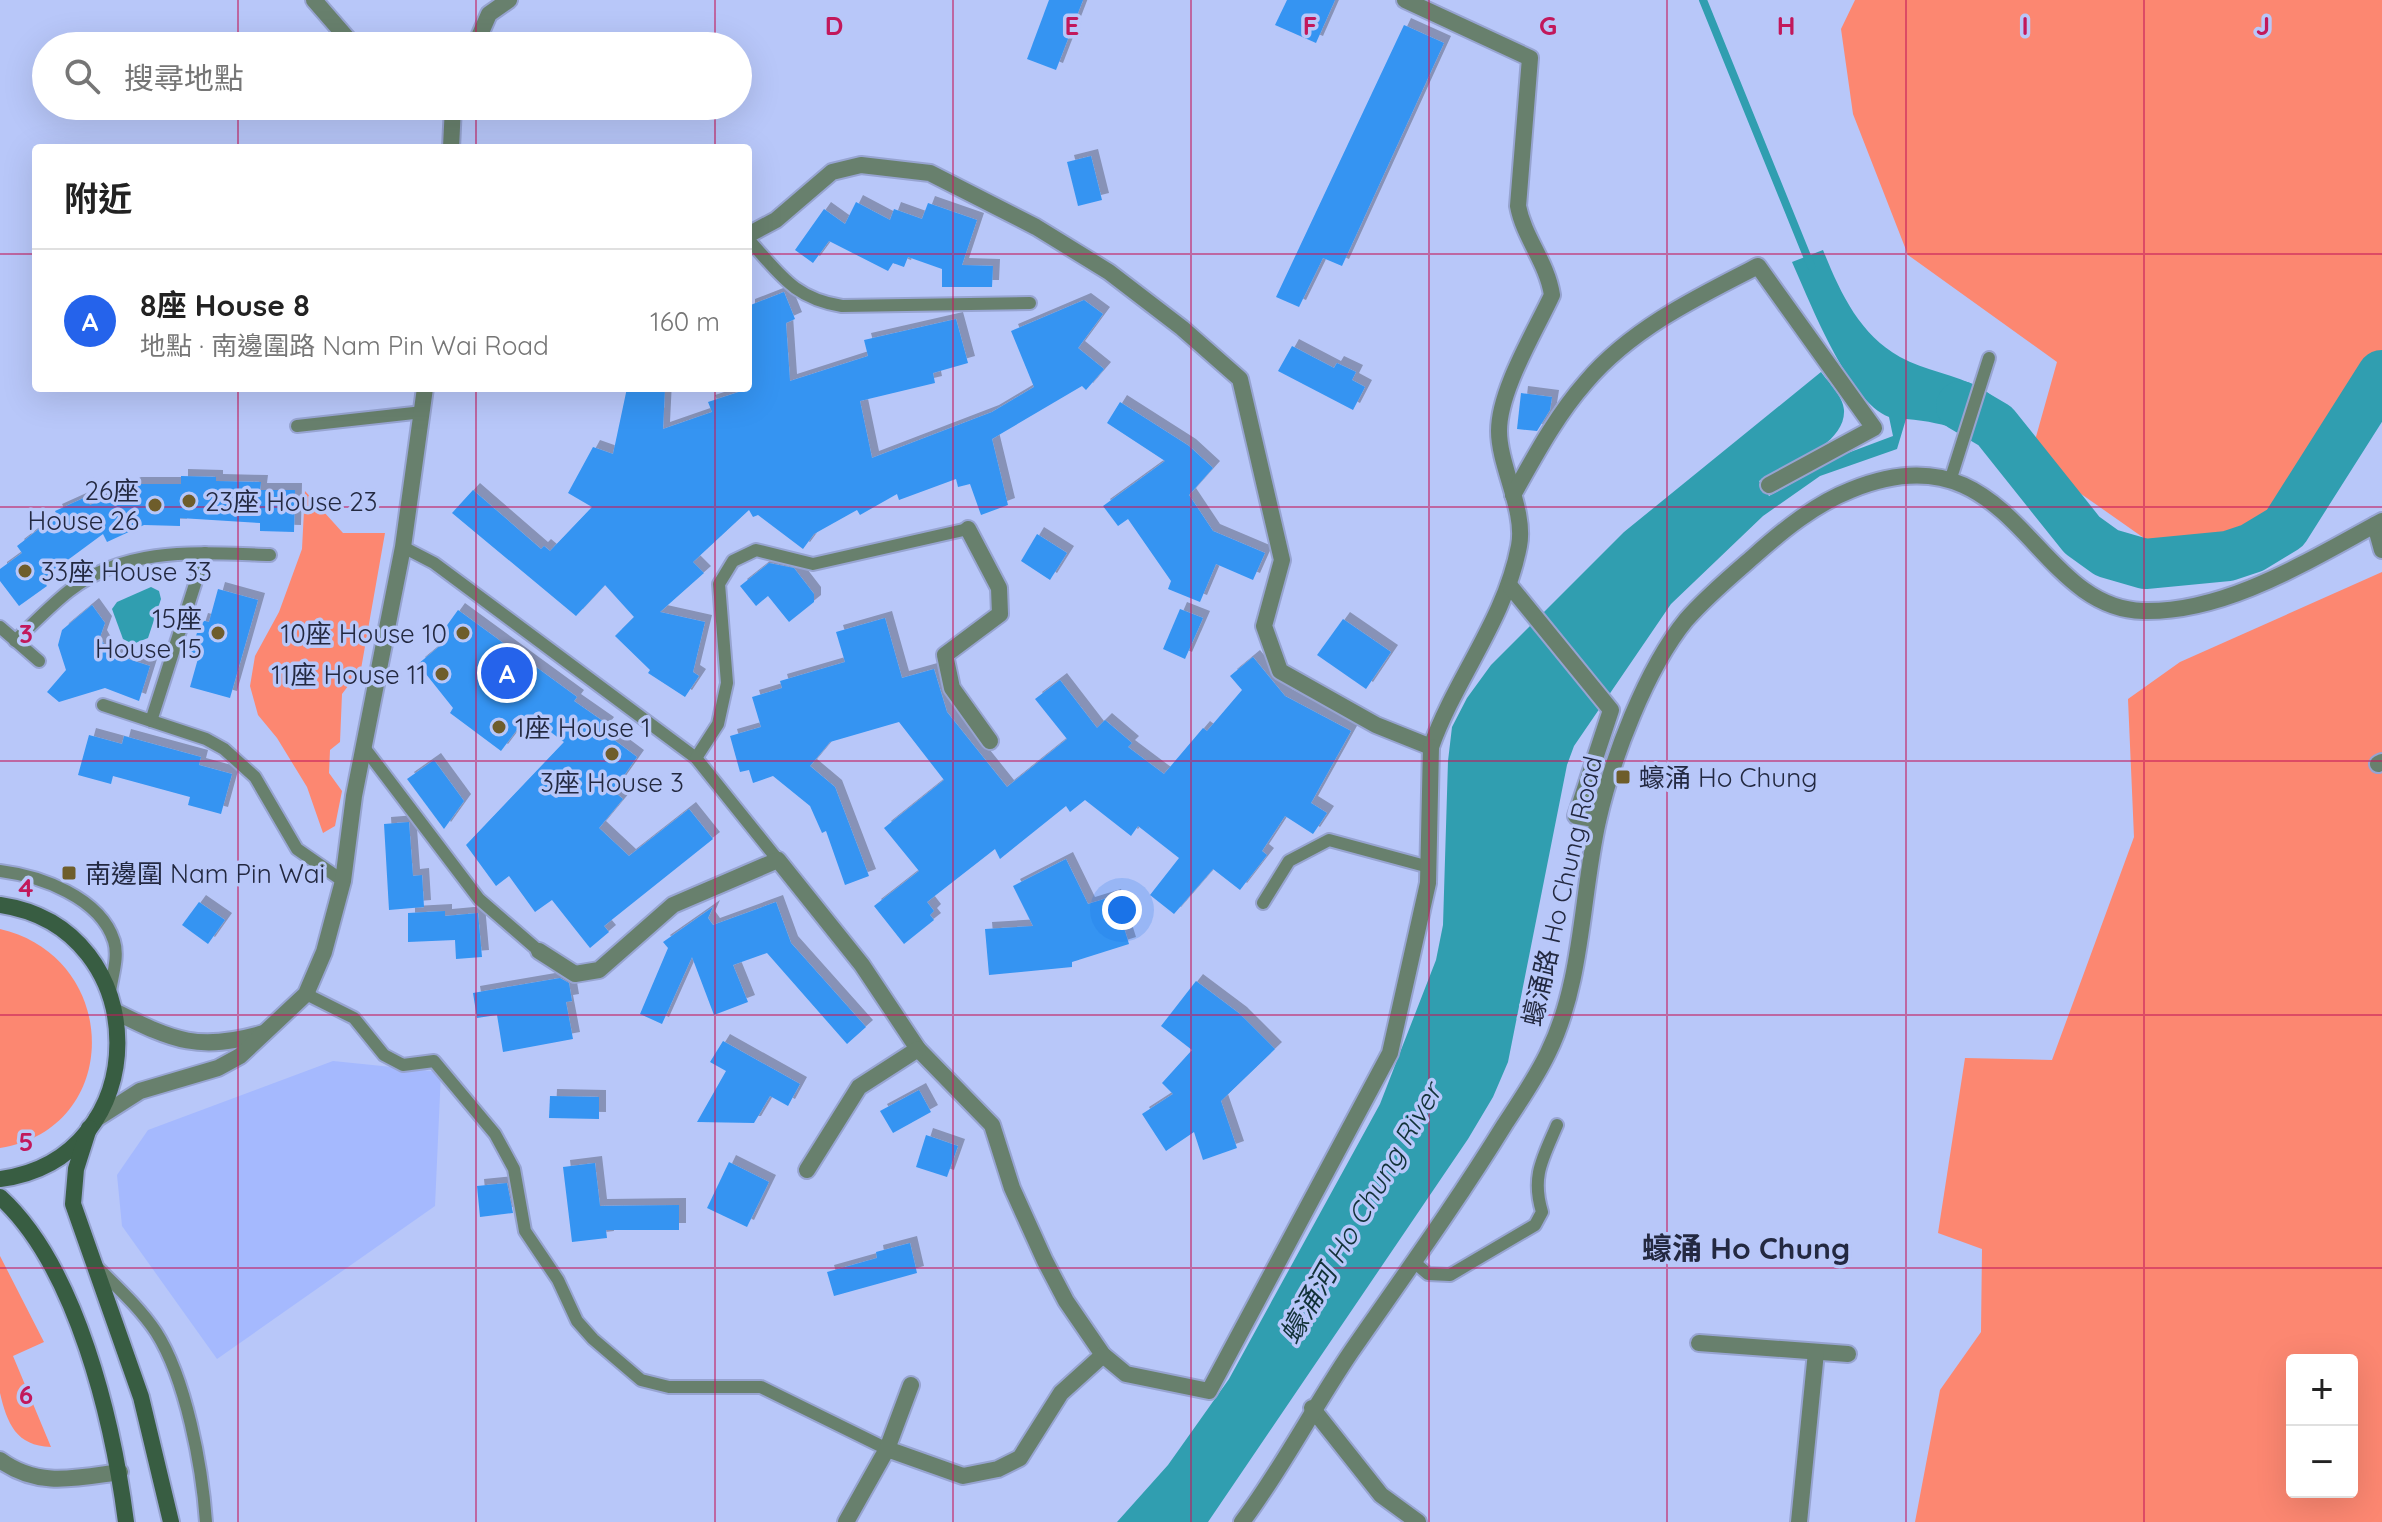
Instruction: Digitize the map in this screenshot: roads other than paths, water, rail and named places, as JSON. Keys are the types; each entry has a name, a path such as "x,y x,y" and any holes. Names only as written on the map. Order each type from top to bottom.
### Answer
{"main road":[{"path":"0,905 34,914 72,937 87,953 110,992 116,1012 118,1060 110,1091 92,1124 76,1169 73,1204 141,1397 171,1522"},
{"path":"0,1179 44,1165 92,1124"},
{"path":"0,1197 28,1228 57,1280 98,1382 120,1472 126,1522"}],"street":[{"path":"314,0 342,32"},
{"path":"481,32 489,14 509,0"},
{"path":"539,951 575,974 599,970 673,905 778,860 862,965 918,1049 992,1125 1012,1188 1045,1261 1066,1301 1103,1355 1126,1374 1209,1391 1390,1053 1428,883 1431,747 1444,709 1489,633 1510,586 1520,541 1499,434 1500,409 1552,295 1549,274 1521,220 1518,206 1530,58 1405,0"},
{"path":"451,144 452,120"},
{"path":"752,235 776,220 832,172 861,165 930,173 1036,227 1109,272 1182,328 1240,379 1282,560 1264,626 1280,671 1376,725 1410,736 1431,747"},
{"path":"1513,495 1558,418 1587,381 1620,349 1662,319 1758,266 1874,428 1769,485"},
{"path":"92,1124 140,1091 218,1068 269,1032 306,994 324,952 343,881 363,746 403,547 425,392"},
{"name":"蠔涌路 Ho Chung Road","path":"1242,1522 1312,1408 1476,1173 1546,1058 1561,1026 1598,820 1630,722 1684,622 1711,594 1800,519 1850,490 1883,480 1918,476 1950,481 1980,493 2004,512 2074,581 2096,597 2118,607 2143,611 2188,607 2233,593 2379,523"},
{"path":"2379,523 2382,550"},
{"path":"968,529 999,588 1000,614 945,655 952,688 990,741"},
{"path":"1510,586 1611,710 1576,816 1598,820"},
{"path":"116,1012 170,1039 217,1044 269,1032"},
{"path":"807,1170 859,1087 918,1049"},
{"path":"1699,1343 1848,1354"},
{"path":"1799,1522 1816,1352"},
{"path":"887,1449 963,1476 998,1469 1020,1458 1061,1393 1103,1355"},
{"path":"846,1522 887,1449 911,1385"},
{"path":"1312,1408 1381,1495 1418,1522"},
{"path":"0,1460 31,1477 49,1481 120,1472"}],"lane":[{"path":"752,242 785,280 814,302 842,306 1030,303"},
{"path":"1950,481 1989,358"},
{"path":"297,426 423,412"},
{"path":"696,758 718,724 727,683 719,584 733,561 756,550 813,564 968,529"},
{"path":"403,547 434,563 696,758 778,860"},
{"path":"151,721 205,553"},
{"path":"15,641 70,591 108,568 150,556 205,553 270,555"},
{"path":"0,627 39,661"},
{"path":"103,705 206,739 240,762 267,794 297,849 343,881"},
{"path":"363,746 479,899 539,951"},
{"path":"1263,903 1289,861 1329,840 1429,867"},
{"path":"0,871 45,881 92,911 114,941 116,955 110,992"},
{"path":"306,994 354,1018 384,1055 403,1065 434,1061 495,1134 514,1169 525,1231 558,1280 577,1321 641,1380 669,1387 761,1387 887,1449"},
{"path":"1414,1262 1428,1274 1450,1275 1535,1225 1542,1212 1535,1189 1538,1170 1557,1125"},
{"path":"93,1263 145,1317 166,1349 188,1423 206,1522"}],"water":[{"path":"1823,250 1852,311 1873,336 1910,362 1987,392 2005,410 2025,438 2006,458 1959,430 1906,419 1897,449 1820,476 1763,516 1671,604 1574,746 1567,765 1508,1062 1493,1097 1468,1139 1208,1522 1117,1522 1168,1465 1229,1379 1380,1104 1436,960 1443,925 1448,761 1452,727 1467,698 1491,665 1624,532 1821,372 1841,400 1844,410 1842,423 1825,444 1759,481 1769,496 1845,454 1893,436 1889,417 1859,392 1845,371 1792,262"},
{"path":"151,587 159,591 161,599 148,638 133,644 123,639 112,609 117,602"}],"waterway":[{"path":"1703,0 1811,266"},
{"name":"蠔涌河 Ho Chung River","path":"1961,406 1995,426 2082,535 2107,553 2145,564 2228,556 2252,548 2285,528 2382,375"}],"place":[{"name":"23座 House 23","path":"189,501"},
{"name":"26座 House 26","path":"155,505"},
{"name":"33座 House 33","path":"25,571"},
{"name":"15座 House 15","path":"218,633"},
{"name":"10座 House 10","path":"463,633"},
{"name":"8座 House 8","path":"507,673"},
{"name":"11座 House 11","path":"442,674"},
{"name":"1座 House 1","path":"499,727"},
{"name":"3座 House 3","path":"612,754"},
{"name":"蠔涌 Ho Chung","path":"1623,777"},
{"name":"南邊圍 Nam Pin Wai","path":"69,873"}],"district":[{"name":"蠔涌 Ho Chung","path":"1746,1248"}]}
